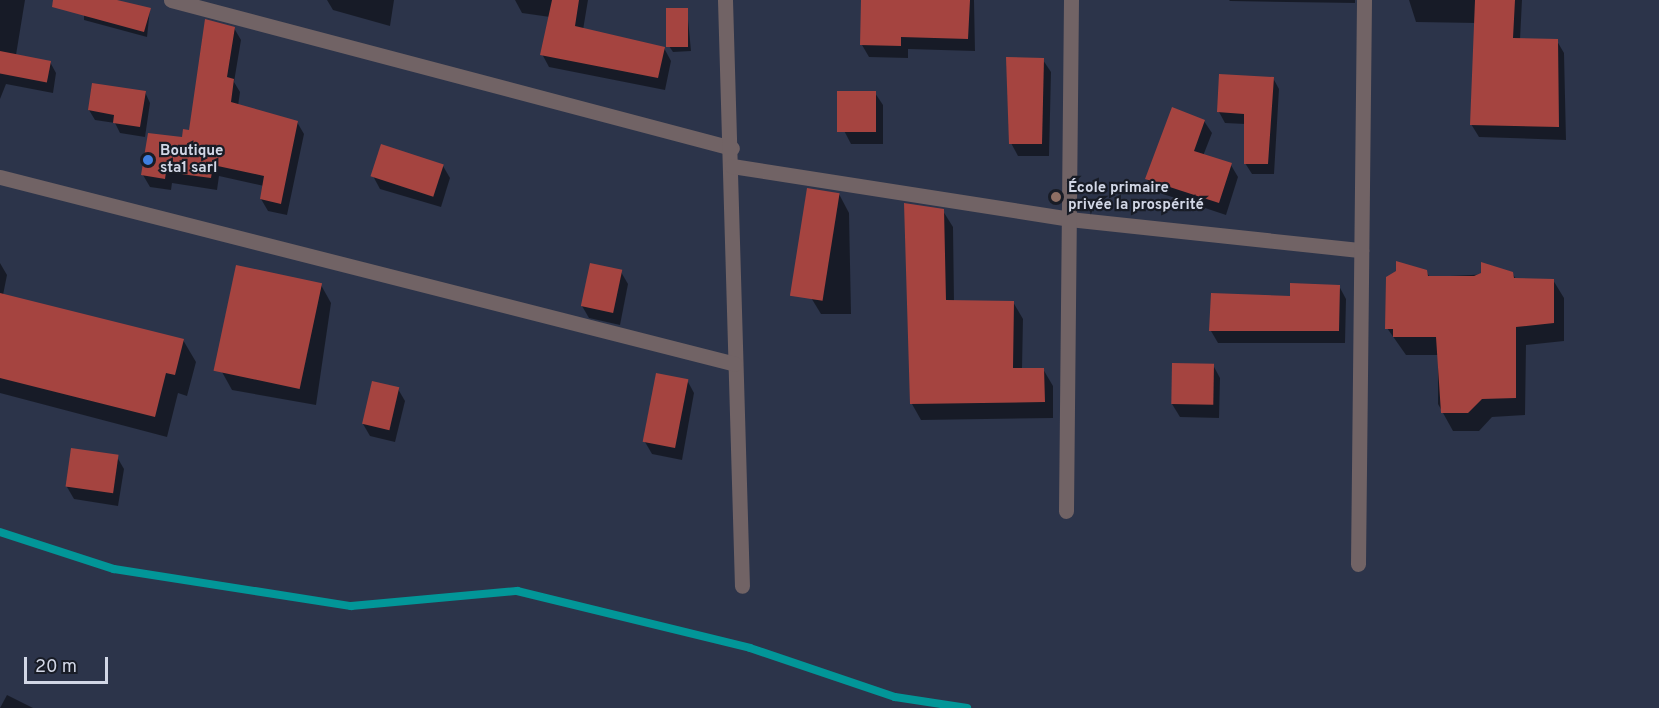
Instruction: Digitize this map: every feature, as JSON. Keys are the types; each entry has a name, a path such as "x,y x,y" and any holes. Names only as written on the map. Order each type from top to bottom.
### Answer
{"street":[{"path":"171,0 732,148"},
{"path":"725,0 732,148 735,364 742,586"},
{"path":"1066,511 1071,0"},
{"path":"1358,564 1364,0"},
{"path":"732,166 1069,219 1361,250"},
{"path":"0,177 735,364"}],"building":[{"path":"53,0 117,0 151,8 144,32 52,7"},
{"path":"552,0 579,0 575,26 665,47 658,78 540,55"},
{"path":"861,0 970,0 968,39 901,37 901,46 860,45"},
{"path":"1475,0 1515,0 1513,38 1558,39 1559,127 1470,125"},
{"path":"666,8 688,8 688,47 666,47"},
{"path":"205,19 235,27 227,77 234,79 231,102 298,121 281,204 260,199 264,176 213,165 211,178 166,172 165,179 141,175 148,133 182,137 183,129 189,130"},
{"path":"0,51 51,61 47,83 0,73"},
{"path":"1006,57 1044,58 1042,144 1009,144"},
{"path":"1219,74 1274,77 1268,164 1244,164 1244,114 1217,112"},
{"path":"92,83 146,91 140,127 113,123 114,115 88,110"},
{"path":"837,91 876,91 876,132 837,132"},
{"path":"1172,107 1205,120 1194,151 1232,163 1219,203 1145,179"},
{"path":"381,144 444,164 433,197 370,176"},
{"path":"807,188 840,193 823,301 790,296"},
{"path":"904,203 944,209 946,300 1014,301 1013,368 1044,368 1045,402 910,404"},
{"path":"1396,261 1427,270 1428,276 1474,276 1481,273 1481,262 1513,272 1514,278 1554,279 1554,323 1516,327 1516,398 1482,399 1468,413 1441,413 1436,337 1393,337 1393,329 1385,329 1386,277 1396,271"},
{"path":"590,263 622,270 613,313 581,306"},
{"path":"236,265 322,283 300,389 214,371"},
{"path":"1290,283 1340,285 1339,331 1209,331 1211,293 1290,296"},
{"path":"0,293 184,339 175,375 166,373 155,417 0,378"},
{"path":"1172,363 1214,364 1213,405 1171,404"},
{"path":"656,373 688,379 675,448 643,442"},
{"path":"372,381 399,387 389,430 362,424"},
{"path":"71,448 119,455 113,493 66,487"}],"waterway":[{"path":"0,532 114,569 351,606 517,591 750,648 895,697 967,708"}],"place":[{"name":"Boutique sta1 sarl","path":"148,160"},
{"name":"École primaire privée la prospérité","path":"1056,197"}]}
